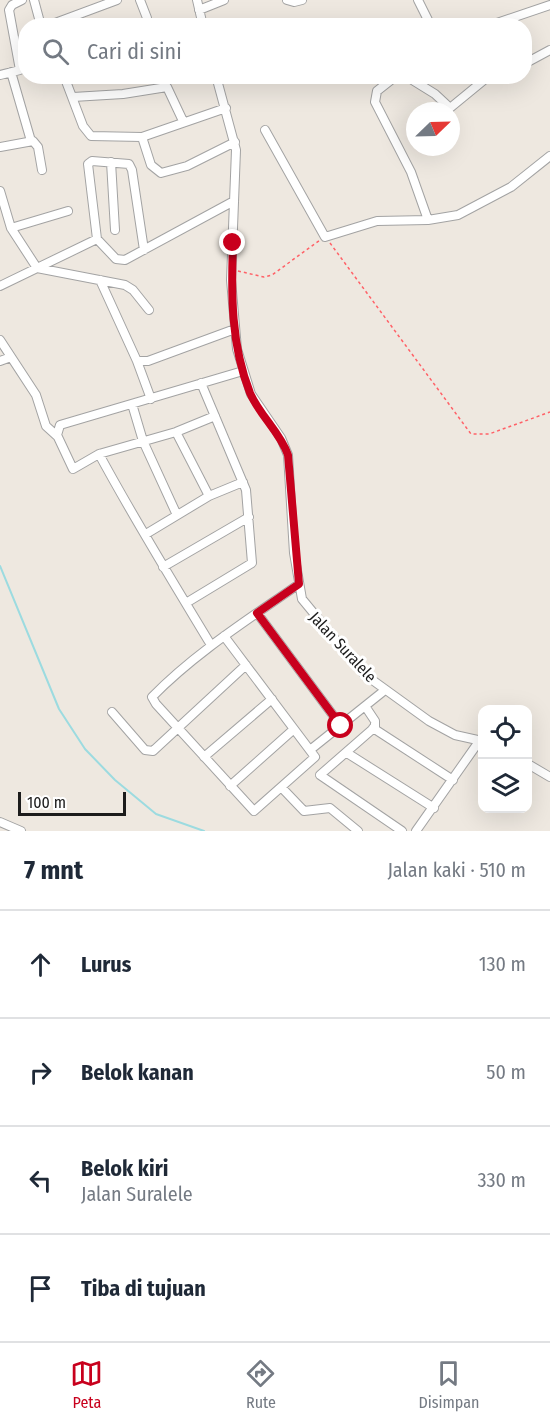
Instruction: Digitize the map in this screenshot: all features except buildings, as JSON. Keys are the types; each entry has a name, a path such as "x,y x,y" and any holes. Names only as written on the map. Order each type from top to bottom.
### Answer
{"street":[{"path":"18,64 9,10 12,5 22,0"},
{"path":"34,0 39,18"},
{"path":"69,18 117,0"},
{"path":"140,0 147,18"},
{"path":"197,0 201,18"},
{"path":"199,10 225,0"},
{"path":"287,0 302,0"},
{"path":"418,0 427,18"},
{"path":"512,18 550,5"},
{"path":"532,60 550,50"},
{"path":"0,75 18,70"},
{"path":"21,84 31,141 38,147 42,170"},
{"path":"67,84 88,134 142,137 226,108"},
{"name":"Jalan Suralele","path":"218,84 235,142 237,163 232,269 235,329 243,371 251,394 281,438 288,455 299,584 305,605 364,674 455,735 478,739"},
{"path":"386,84 377,91 375,102 411,172 428,220"},
{"path":"419,84 435,94 450,108 479,84"},
{"path":"73,97 123,94 167,87 183,121"},
{"path":"265,130 325,237 377,221 428,220 458,215 511,188 550,156"},
{"path":"142,137 151,165 161,173 186,166 235,142"},
{"path":"0,147 31,141"},
{"path":"144,250 132,167 111,162 92,161 87,167 97,239 116,259 122,261 144,250 234,201"},
{"path":"111,162 115,230"},
{"path":"0,191 11,228 37,268 129,286 149,310"},
{"path":"11,228 68,211"},
{"path":"0,286 97,239"},
{"path":"100,280 137,361 151,399"},
{"path":"137,361 148,361 235,329"},
{"path":"0,340 11,357 18,363 36,395 46,426 57,436 71,469 99,454 176,432 215,416"},
{"path":"0,362 11,357"},
{"path":"57,436 60,425 243,371"},
{"path":"186,603 252,563 248,500 243,482 201,383"},
{"path":"132,405 144,441 176,513"},
{"path":"176,432 209,496"},
{"path":"99,454 128,508 212,645"},
{"path":"146,534 176,513 243,482"},
{"path":"163,567 249,517"},
{"path":"224,636 315,757 253,811 152,697 212,645 224,636 299,584"},
{"path":"257,613 341,726"},
{"path":"112,712 147,752 153,751 246,665"},
{"path":"310,750 385,690"},
{"path":"204,757 272,699"},
{"path":"365,706 375,721 373,728 347,753 323,771 321,777 402,831"},
{"path":"373,728 453,780"},
{"path":"230,786 294,729"},
{"path":"416,831 478,744"},
{"path":"347,753 434,808"},
{"path":"532,766 550,777"},
{"path":"282,788 304,811 330,808 358,831"},
{"path":"0,822 21,831"}],"path":[{"path":"232,269 264,277 272,275 325,237 471,434 489,434 550,412"}],"waterway":[{"path":"0,566 59,709 85,749 115,780 156,814 204,831"}],"route":[{"path":"233,243 232,313 237,349 251,394 281,438 288,455 294,553 299,584 257,613 341,726"}]}
